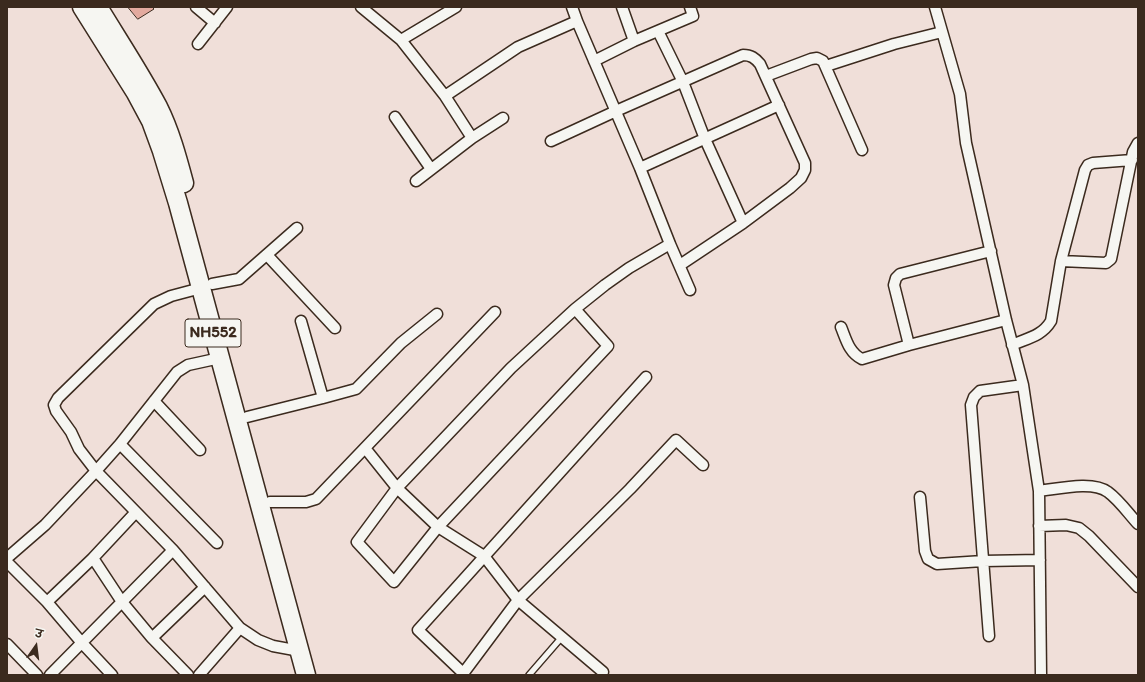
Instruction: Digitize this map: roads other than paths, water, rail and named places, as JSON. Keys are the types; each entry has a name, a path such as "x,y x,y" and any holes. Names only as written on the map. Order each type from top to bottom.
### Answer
{"highway":[{"name":"NH552","path":"82,7 136,94 151,121 162,151 247,416 317,675"},
{"name":"NH552","path":"102,9 158,108 169,132 177,156 206,286 220,358 306,675"}],"street":[{"path":"196,7 215,23"},
{"path":"198,44 227,7"},
{"path":"361,7 401,40 445,96 472,138"},
{"path":"401,40 456,7"},
{"path":"572,7 690,290"},
{"path":"622,7 634,41"},
{"path":"594,62 634,41 693,16 690,7"},
{"path":"935,7 960,94 966,143 1006,320 1023,385 1039,491 1042,675"},
{"path":"445,96 518,47 577,21"},
{"path":"658,31 683,82 705,139 743,223"},
{"path":"826,66 894,44 942,32"},
{"path":"551,141 743,55 750,55 756,59 766,76 805,163 805,170 801,178 790,188 743,223 680,265"},
{"path":"766,76 811,59 817,58 823,61 862,150"},
{"path":"640,168 779,105"},
{"path":"395,117 431,169"},
{"path":"416,181 472,138 503,118"},
{"path":"1061,261 1106,262 1111,259 1133,152 1138,143"},
{"path":"1012,345 1040,333 1046,329 1051,321 1061,261 1085,170 1093,163 1132,160"},
{"path":"297,228 239,279 206,286 171,296 154,304 58,398 54,405 71,432 79,449 96,471 173,550 240,628 258,640 273,646 300,651"},
{"path":"575,309 608,346 438,527 394,582 357,542 397,488 511,368 575,309 629,268 670,244"},
{"path":"909,345 894,285 896,278 900,274 990,251"},
{"path":"267,255 335,328"},
{"path":"270,502 306,502 316,499 495,312"},
{"path":"247,416 323,398 356,388 401,343 437,314"},
{"path":"841,327 852,352 862,359 909,345 1006,320"},
{"path":"302,321 323,398"},
{"path":"7,558 45,526 96,471 120,444 177,372 188,365 220,358"},
{"path":"646,378 418,630 463,674 518,600 630,489 676,440 703,465"},
{"path":"989,636 971,405 974,397 980,391 1023,385"},
{"path":"154,401 200,450"},
{"path":"120,444 217,543"},
{"path":"364,448 397,488 438,527 484,556 518,600 604,672"},
{"path":"1039,491 1098,486 1108,492 1138,524"},
{"path":"920,497 925,551 928,560 937,564 983,561 1040,560"},
{"path":"47,602 94,558 136,512"},
{"path":"1040,526 1066,525 1079,528 1089,536 1138,586"},
{"path":"50,675 173,550"},
{"path":"94,558 122,602 152,638 188,675"},
{"path":"7,562 47,602 112,675"},
{"path":"152,638 205,587"},
{"path":"200,675 240,628"},
{"path":"8,647 37,675"}],"lane":[{"path":"529,675 562,638"}]}
